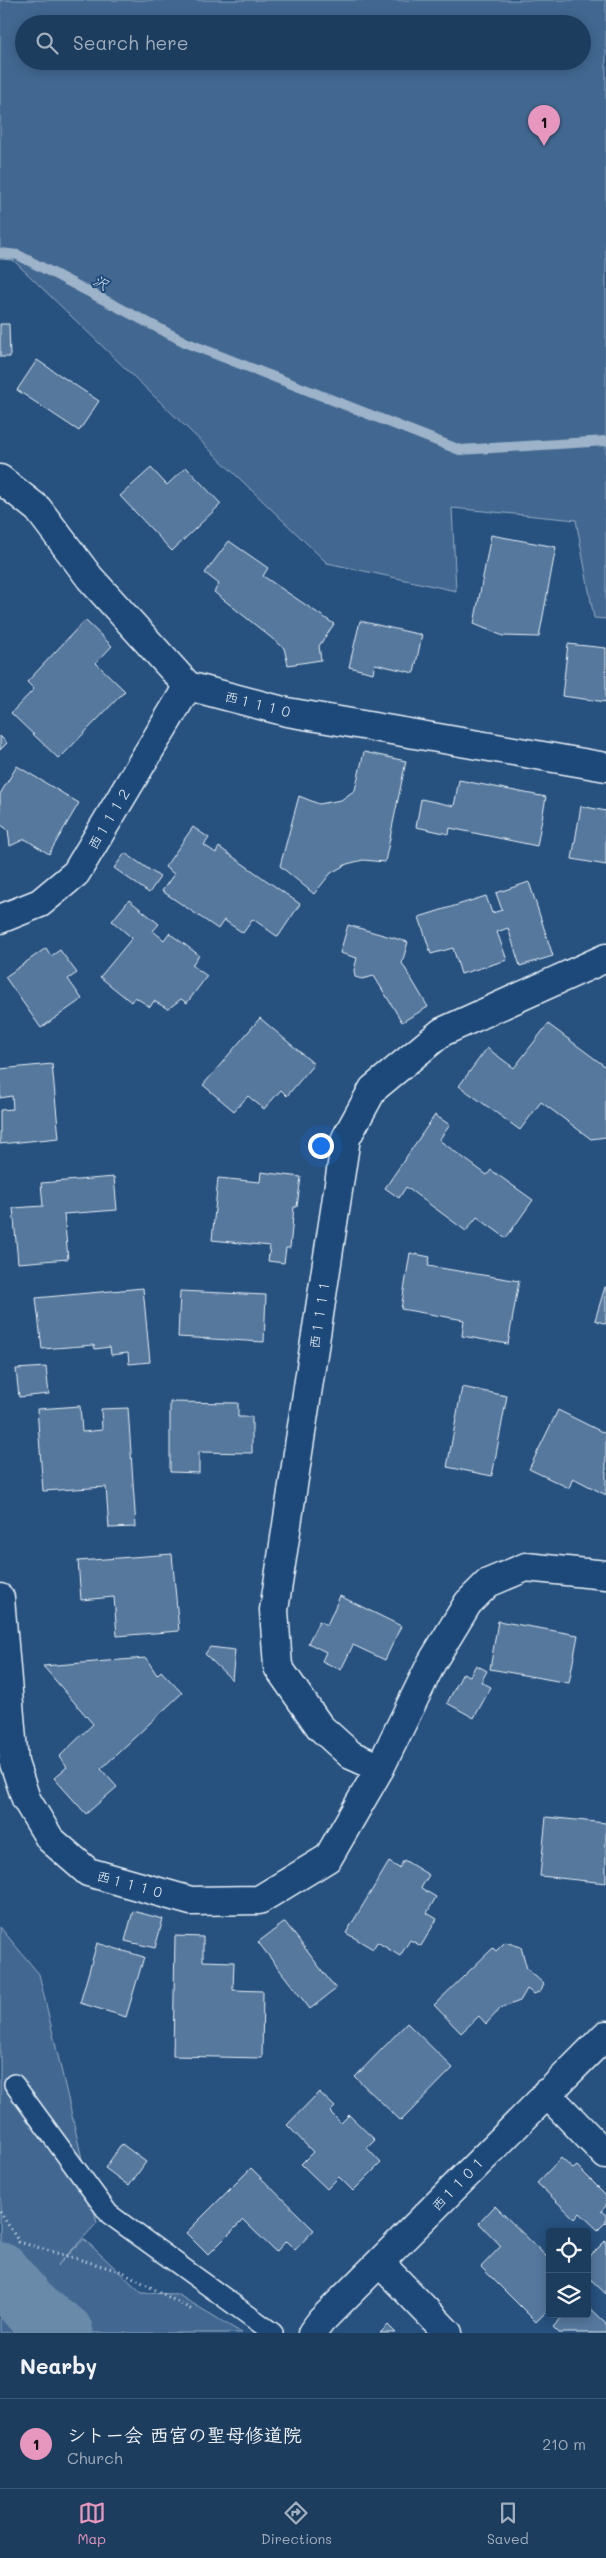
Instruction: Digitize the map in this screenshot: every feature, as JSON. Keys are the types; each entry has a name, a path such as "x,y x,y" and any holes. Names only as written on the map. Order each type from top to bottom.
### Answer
{"street":[{"path":"0,479 38,509 90,578 188,686"},
{"name":"西１１１０","path":"188,686 287,712 606,767"},
{"name":"西１１１２","path":"0,919 40,903 76,873 188,686"},
{"name":"西１１１１","path":"380,1768 351,1755 320,1727 278,1668 274,1610 346,1138 373,1089 442,1032 606,958"},
{"name":"西１１１０","path":"0,1598 14,1763 26,1799 50,1839 88,1872 191,1901 260,1900 328,1858 380,1768 432,1662 468,1603 488,1583 526,1567 606,1575"},
{"name":"西１１０１","path":"312,2333 321,2320 606,2035"},
{"path":"546,2093 606,2155"},
{"path":"380,2263 448,2333"}],"lane":[{"path":"14,2084 108,2214 272,2333"}],"path":[{"path":"0,2212 19,2242 123,2272 197,2312"}],"shaded area":[{"path":"0,0 606,0 606,619 594,618 576,520 452,508 456,591 327,563 13,260 0,259"},
{"path":"0,1927 39,1974 97,2223 57,2266 84,2239 142,2293 177,2294 242,2333 0,2333 0,2319 8,2316 0,2317"}],"building":[{"path":"0,324 9,324 10,357 0,357"},
{"path":"37,360 99,401 79,431 17,390"},
{"path":"186,467 221,504 172,551 120,496 151,468 167,485"},
{"path":"491,535 556,547 539,637 503,636 474,624"},
{"path":"229,541 268,568 263,576 334,624 319,646 321,660 288,665 284,648 214,592 219,584 205,573"},
{"path":"85,620 112,646 96,663 125,691 59,759 11,713 34,689 27,682"},
{"path":"360,621 422,635 414,673 375,664 373,673 349,667"},
{"path":"568,644 606,648 606,702 562,696"},
{"path":"0,736 7,743 0,750"},
{"path":"364,752 406,761 385,862 363,860 347,864 331,873 314,894 280,866 299,796 319,804 341,800 355,790"},
{"path":"17,766 79,803 49,854 25,839 10,846 8,830 0,824 0,794"},
{"path":"459,780 546,797 537,846 450,828 449,834 416,827 421,799 454,806"},
{"path":"581,806 606,811 606,865 572,859"},
{"path":"193,827 209,838 204,845 216,853 219,847 300,904 278,937 253,919 243,933 224,920 218,929 162,891 174,874 165,867"},
{"path":"125,853 160,877 149,893 114,868"},
{"path":"529,882 553,956 520,966 508,928 497,932 507,960 461,974 453,948 431,954 419,917 486,896 492,913 502,910 496,893"},
{"path":"129,900 159,924 153,931 164,940 169,933 199,955 192,965 207,976 187,1003 181,999 168,1009 154,1001 150,1007 135,997 131,1002 100,977 132,938 112,921"},
{"path":"348,925 408,942 402,963 428,1007 402,1022 374,976 362,979 355,977 354,970 357,958 340,953"},
{"path":"46,948 51,956 60,950 77,973 68,979 82,999 41,1028 5,977"},
{"path":"260,1018 314,1064 287,1096 281,1090 264,1109 248,1096 234,1111 203,1085"},
{"path":"548,1024 606,1067 606,1137 591,1139 541,1102 520,1130 459,1086 487,1048 514,1068"},
{"path":"52,1064 59,1138 0,1144 0,1110 13,1109 12,1096 0,1098 0,1069"},
{"path":"435,1115 450,1125 439,1140 487,1175 491,1170 533,1200 506,1238 477,1217 466,1231 406,1187 399,1198 385,1188"},
{"path":"261,1172 301,1177 297,1207 294,1207 290,1248 286,1248 284,1263 268,1261 270,1246 212,1240 218,1178 260,1182"},
{"path":"114,1177 117,1210 64,1214 68,1259 18,1263 13,1208 43,1206 41,1183"},
{"path":"410,1253 430,1257 428,1266 519,1281 508,1344 462,1336 464,1320 401,1309"},
{"path":"606,1287 606,1324 595,1320"},
{"path":"143,1288 150,1362 129,1364 128,1353 111,1355 110,1347 95,1349 94,1345 42,1349 36,1298"},
{"path":"180,1291 266,1295 264,1342 178,1337"},
{"path":"46,1367 49,1394 19,1397 16,1369"},
{"path":"462,1387 507,1396 492,1476 447,1467"},
{"path":"170,1402 238,1403 238,1417 252,1417 252,1453 199,1452 199,1473 170,1472"},
{"path":"80,1406 82,1432 102,1430 101,1409 128,1408 136,1527 109,1528 106,1487 43,1491 37,1409"},
{"path":"558,1410 606,1434 606,1495 573,1478 569,1488 529,1469"},
{"path":"172,1554 179,1631 117,1636 114,1597 81,1600 78,1561"},
{"path":"340,1596 401,1626 385,1660 353,1645 341,1670 322,1661 326,1652 308,1643 319,1621 327,1625"},
{"path":"498,1621 578,1635 569,1683 490,1669"},
{"path":"210,1647 235,1650 232,1680 205,1654"},
{"path":"146,1658 157,1675 161,1671 182,1693 101,1769 117,1787 86,1814 54,1778 67,1767 59,1757 93,1724 43,1666"},
{"path":"476,1665 487,1671 481,1682 491,1687 474,1718 447,1703 463,1673 470,1676"},
{"path":"546,1817 606,1823 606,1883 540,1876"},
{"path":"404,1860 429,1875 421,1888 436,1897 427,1913 437,1919 421,1946 410,1940 400,1956 377,1942 373,1949 346,1933 389,1862 399,1868"},
{"path":"133,1911 163,1919 155,1948 125,1941"},
{"path":"285,1922 336,1989 310,2009 258,1942"},
{"path":"175,1936 203,1937 203,1961 234,1962 233,1990 263,1991 262,2058 173,2056"},
{"path":"505,1942 521,1947 527,1969 544,1984 541,1991 534,1994 527,1989 520,2001 501,2008 486,2024 479,2016 461,2033 434,2005 493,1948 496,1951"},
{"path":"97,1943 144,1957 126,2017 80,2003"},
{"path":"407,2023 453,2068 401,2121 355,2077"},
{"path":"319,2092 335,2107 330,2112 341,2123 349,2115 375,2140 367,2148 381,2163 353,2191 339,2177 327,2189 301,2164 313,2152 287,2125"},
{"path":"122,2144 146,2162 129,2186 105,2168"},
{"path":"561,2158 573,2169 577,2166 606,2195 606,2206 601,2211 606,2215 606,2222 598,2230 580,2213 575,2219 537,2183"},
{"path":"251,2168 314,2230 295,2250 286,2241 276,2252 243,2220 208,2255 186,2233"},
{"path":"495,2206 546,2256 546,2312 536,2322 481,2267 501,2246 479,2223"},
{"path":"606,2240 606,2294 591,2280 591,2255"},
{"path":"591,2309 606,2323 606,2333 559,2333 553,2327 561,2318 591,2318"},
{"path":"388,2325 396,2333 380,2333"}],"waterway":[{"name":"沢","path":"0,253 18,255 187,343 460,450 606,441"},
{"path":"0,2272 34,2312 64,2333"}],"place":[{"name":"シトー会 西宮の聖母修道院","path":"544,146"}]}
